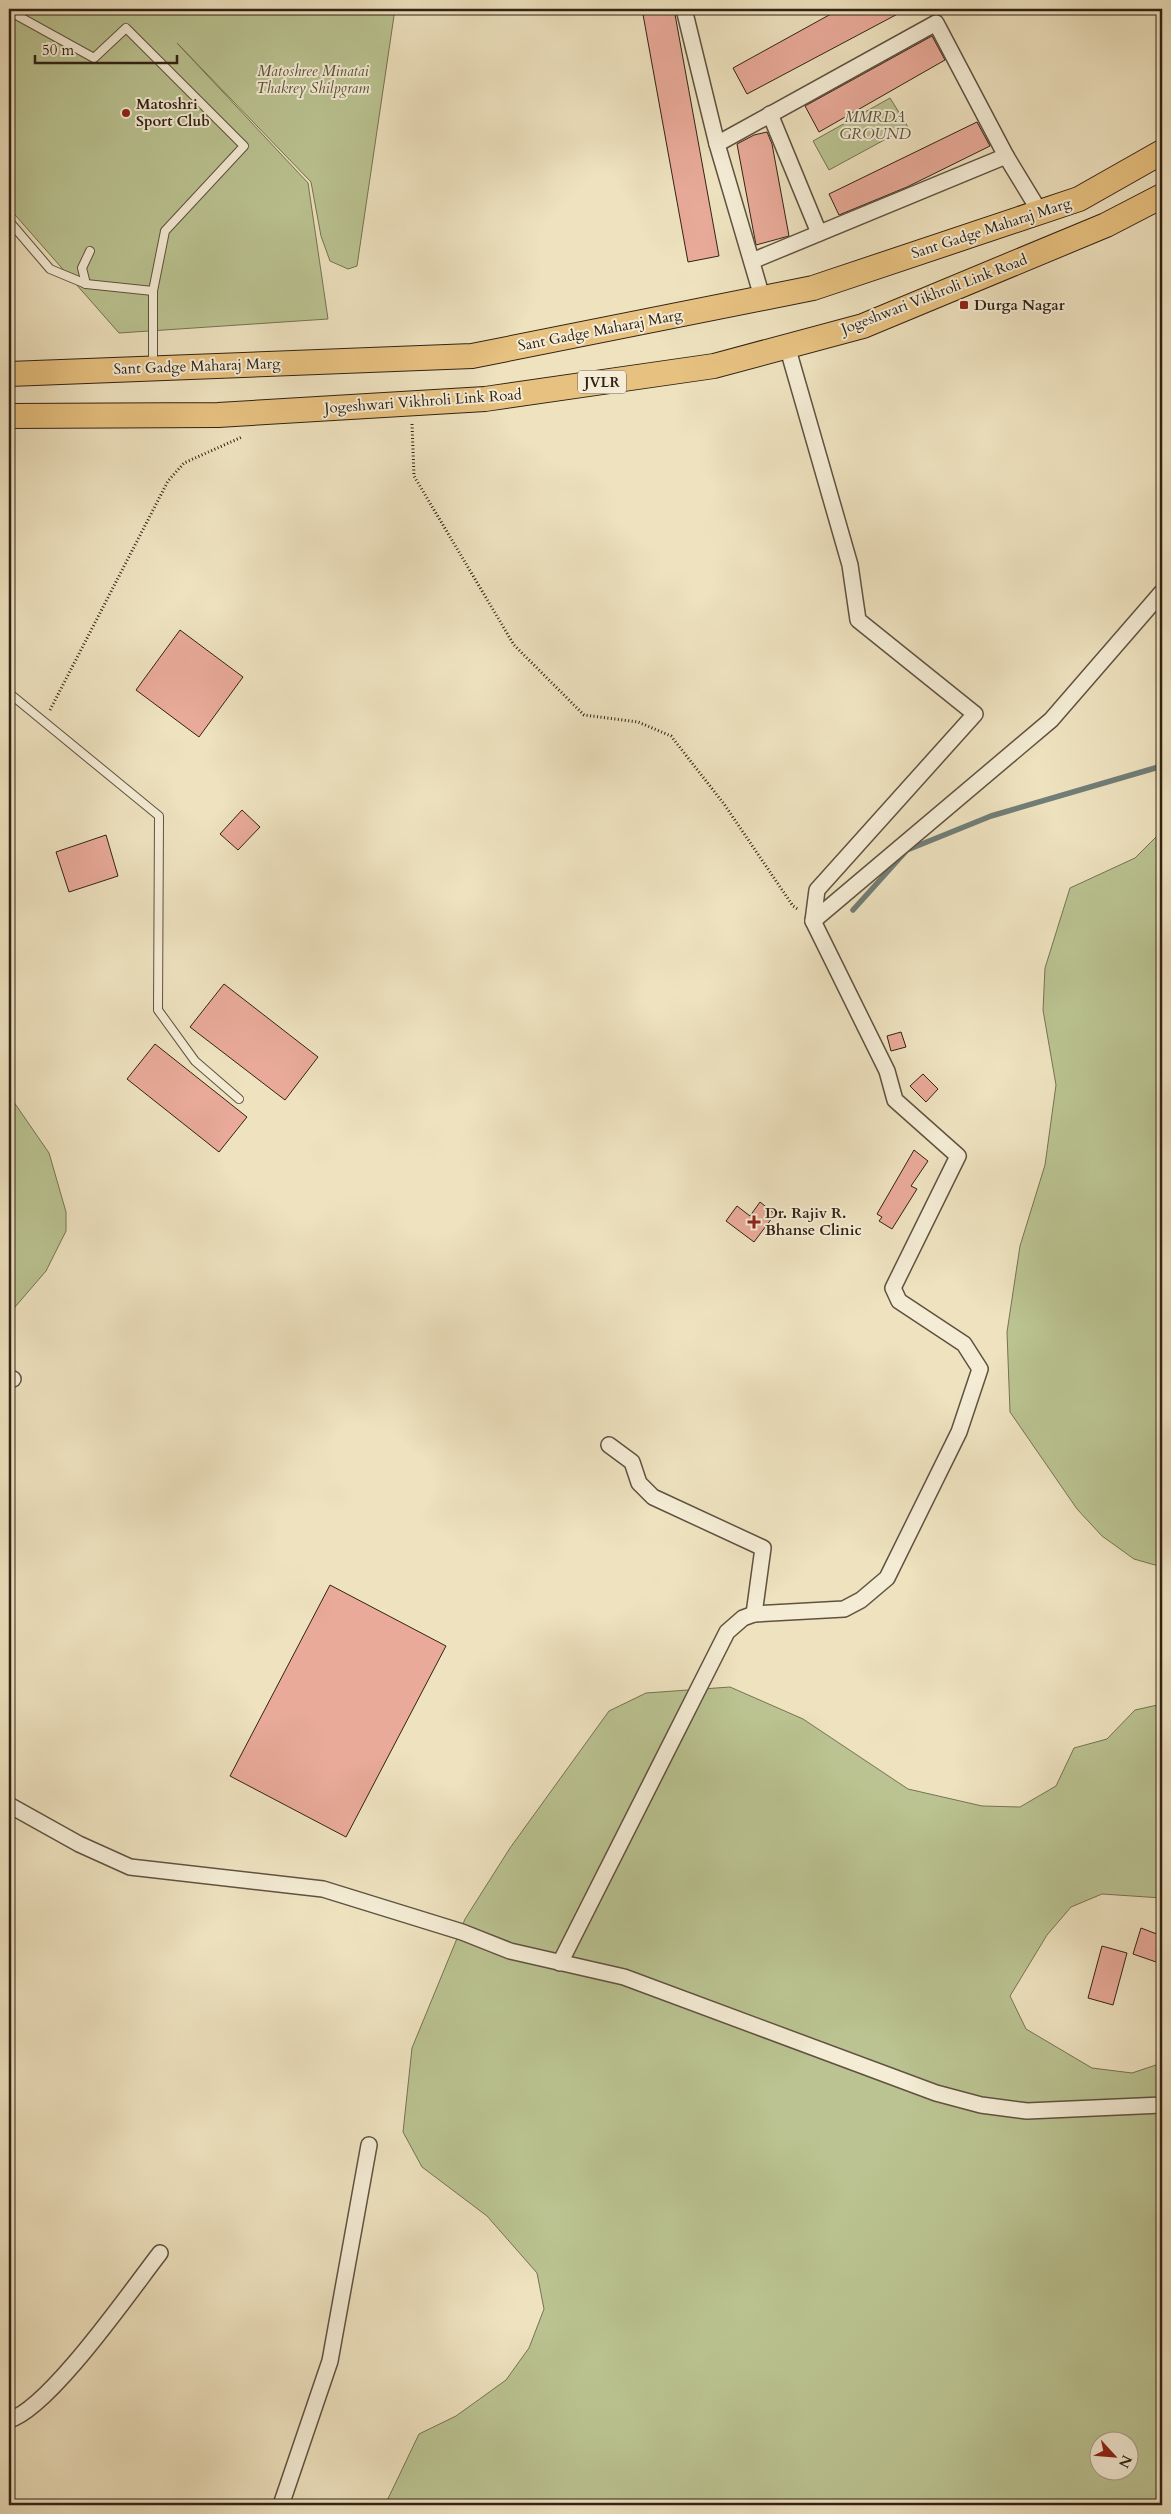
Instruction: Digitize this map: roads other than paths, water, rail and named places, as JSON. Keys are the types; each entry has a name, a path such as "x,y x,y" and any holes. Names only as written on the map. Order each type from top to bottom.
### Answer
{"main road":[{"name":"Sant Gadge Maharaj Marg","path":"9,374 472,356 813,288 1079,199 1162,152"},
{"name":"Jogeshwari Vikhroli Link Road","path":"9,416 218,414 485,399 714,366 863,326 1106,225 1162,196"}],"street":[{"path":"684,9 717,144 762,297"},
{"path":"717,144 936,24 1006,156 1040,212"},
{"path":"770,114 819,233"},
{"path":"752,261 1006,156"},
{"path":"560,1963 727,1632 743,1618 754,1614 844,1609 861,1600 887,1578 959,1432 980,1369 964,1344 899,1301 893,1288 958,1156 895,1100 887,1071 813,921 817,890 975,714 858,620 850,565 787,346"},
{"path":"813,921 1051,720 1162,592"},
{"path":"609,1445 632,1462 639,1483 653,1497 763,1548 754,1614"},
{"path":"9,1805 79,1844 130,1867 322,1890 462,1932 510,1951 624,1977 936,2093 981,2105 1027,2111 1162,2105"},
{"path":"281,2505 330,2361 369,2146"},
{"path":"9,2420 34,2404 67,2372 160,2253"}],"lane":[{"path":"9,12 94,58 126,28 244,146 165,231 153,291 153,368"},
{"path":"9,221 50,269 86,284 153,291"},
{"path":"86,284 82,268 90,251"},
{"path":"9,692 159,816 158,1010 196,1061 239,1099"}],"waterway":[{"path":"853,910 907,850 991,816 1162,766"}],"place":[{"name":"Matoshri Sport Club","path":"126,113"},
{"name":"Durga Nagar","path":"964,305"},
{"name":"Dr. Rajiv R. Bhanse Clinic","path":"754,1222"}],"park label":[{"name":"Matoshree Minatai Thakrey Shilpgram","path":"313,80"},
{"name":"MMRDA GROUND","path":"875,126"}]}
